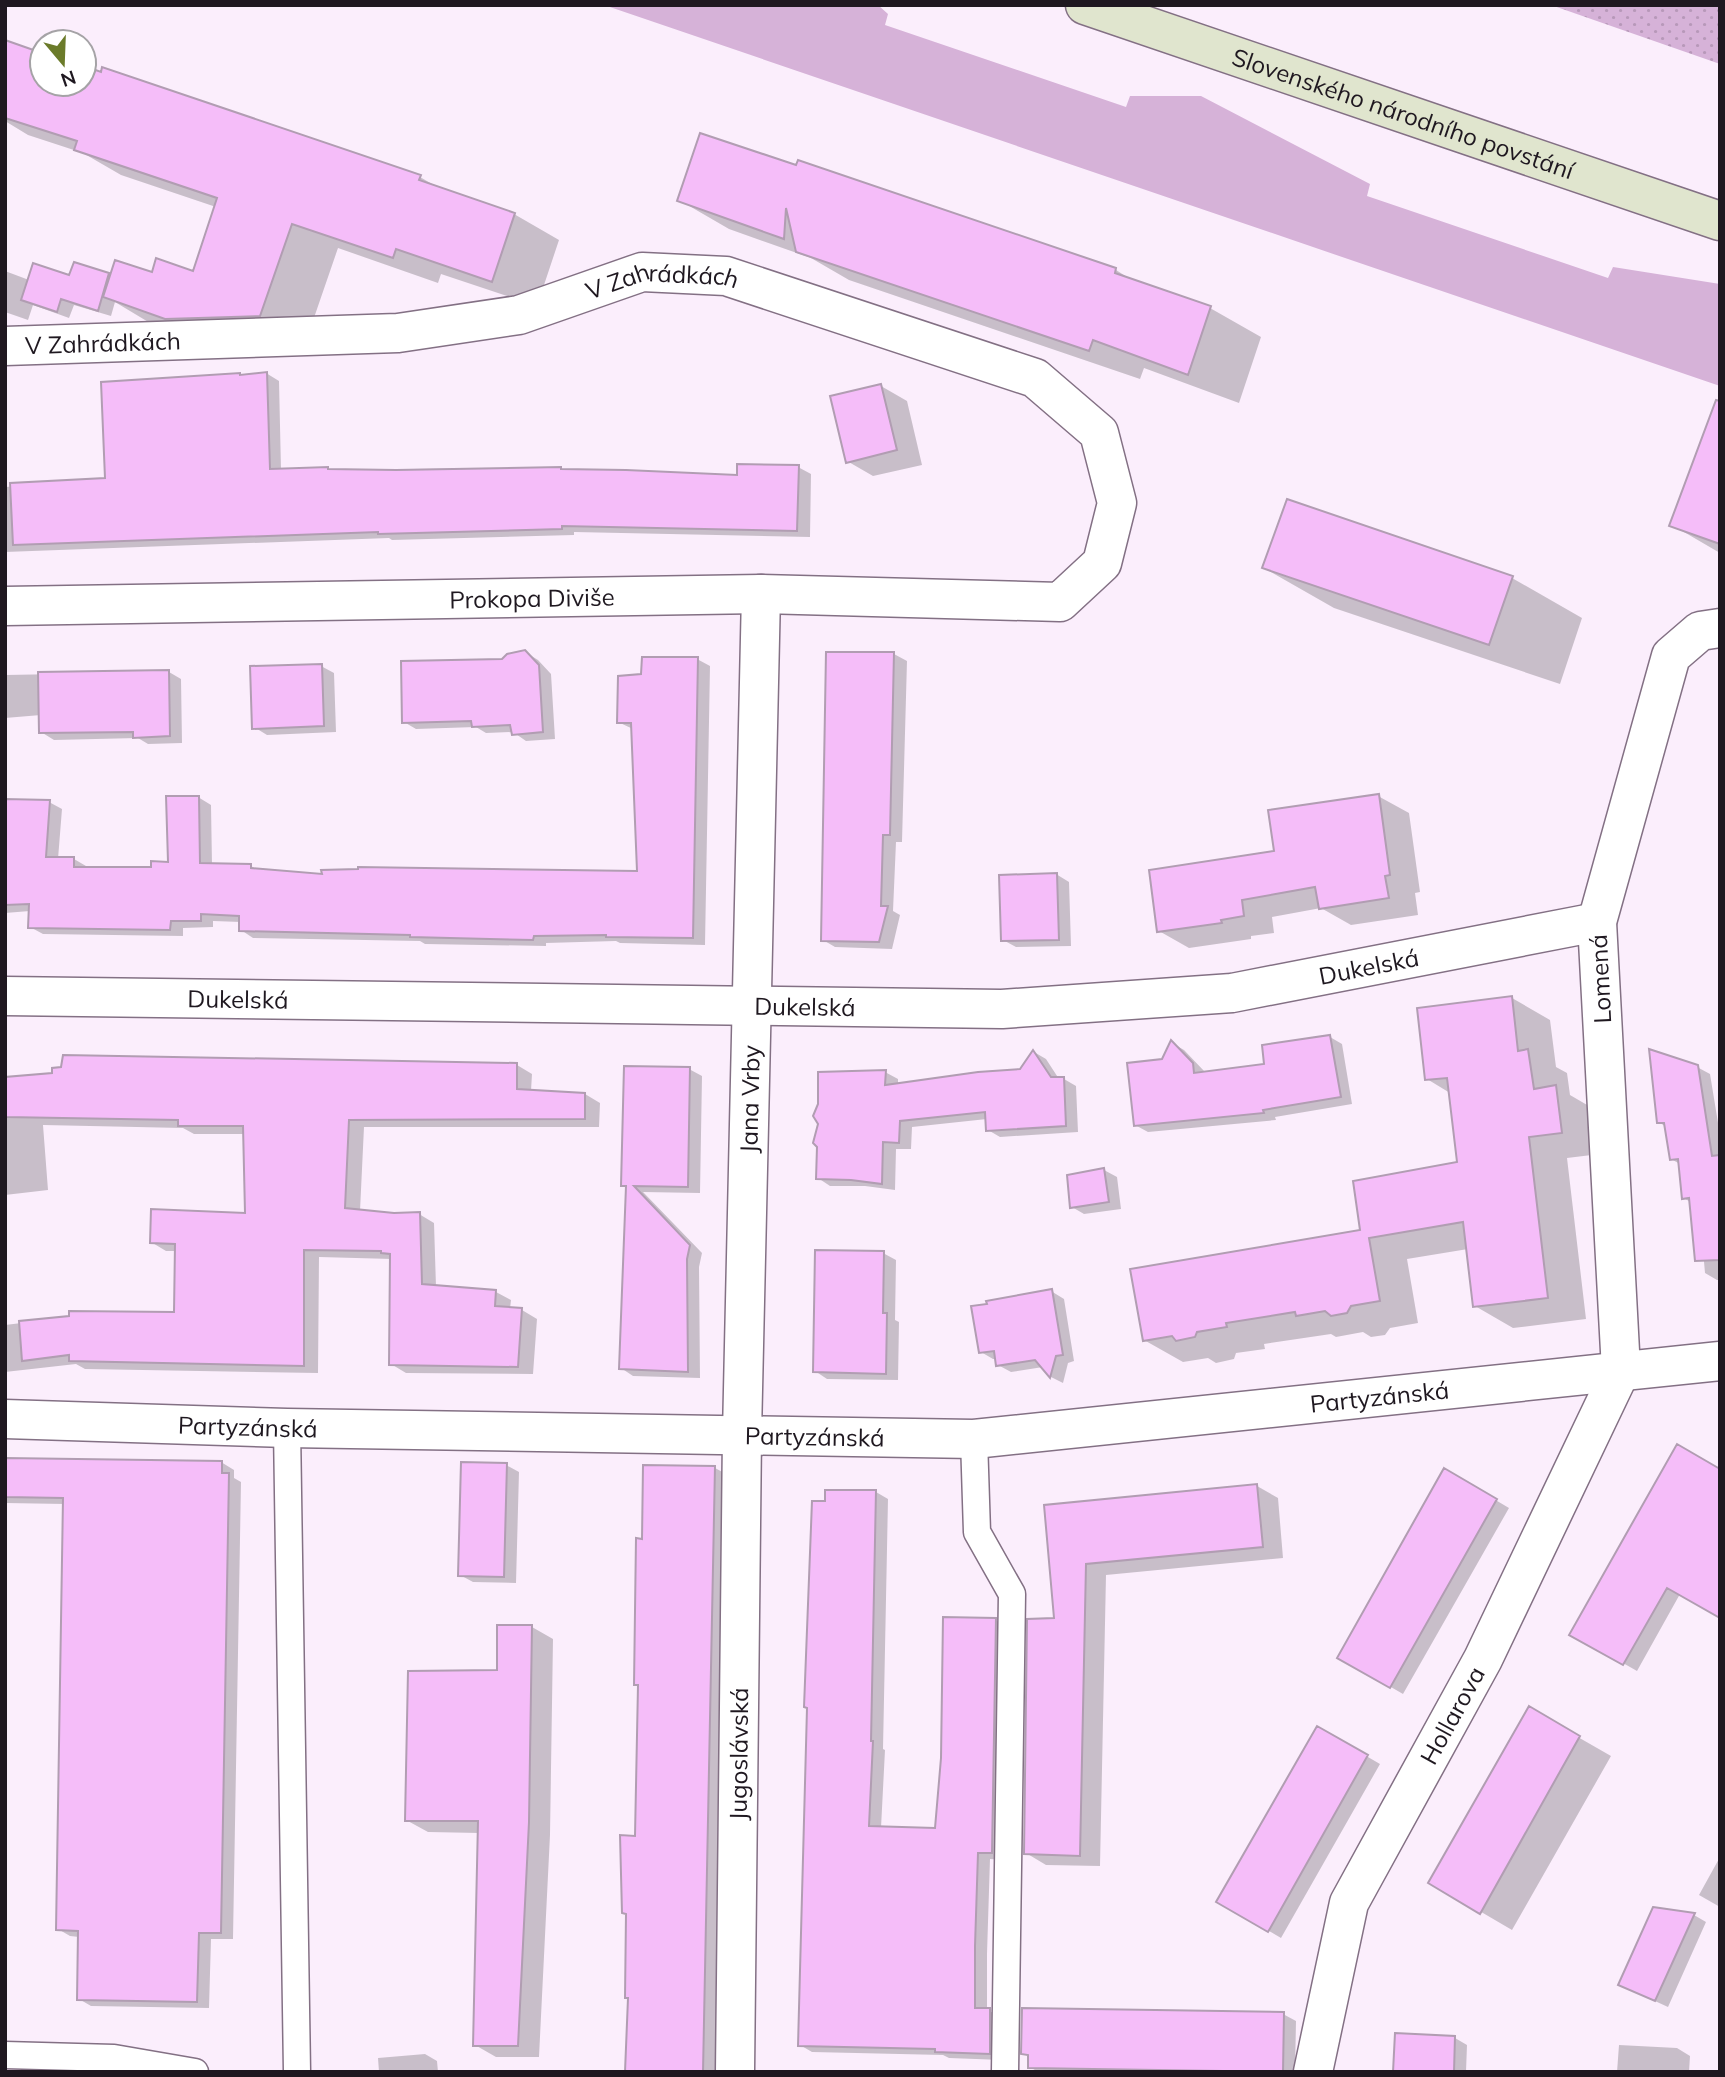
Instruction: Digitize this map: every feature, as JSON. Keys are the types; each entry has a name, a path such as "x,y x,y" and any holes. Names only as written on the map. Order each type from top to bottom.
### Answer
{"street":[{"name":"Slovenského národního povstání","path":"1085,5 1720,221"},
{"name":"V Zahrádkách","path":"5,346 398,333 519,315 642,272 726,276 1035,378 1099,433 1117,503 1102,564 1060,602"},
{"name":"Prokopa Diviše","path":"5,606 761,594 1060,602"},
{"name":"Jana Vrby","path":"742,1434 761,594"},
{"name":"Lomená","path":"1621,1370 1597,922 1671,656 1700,631 1720,628"},
{"name":"Dukelská","path":"5,996 1002,1009 1232,993 1597,922"},
{"name":"Partyzánská","path":"5,1419 287,1428 974,1439 1720,1361"},
{"name":"Hollarova","path":"1313,2072 1349,1903 1483,1659 1621,1370"},
{"name":"Jugoslávská","path":"735,2072 742,1434"}],"lane":[{"path":"287,1428 297,2072"},
{"path":"974,1439 978,1532 1012,1594 1005,2072"},
{"path":"5,2055 195,2072"}],"shaded area":[{"path":"604,5 878,5 888,14 885,25 1126,107 1130,96 1201,96 1370,184 1367,196 1608,278 1613,267 1720,284 1720,386"},
{"path":"1551,5 1720,5 1720,64"}],"building":[{"path":"5,40 28,48 28,98 98,98 98,71 101,72 102,67 421,175 419,180 515,213 492,282 396,249 393,258 292,224 260,316 165,319 103,297 115,260 152,272 156,258 193,271 217,198 74,150 77,141 5,118"},
{"path":"700,133 796,165 798,160 1116,268 1115,273 1211,306 1188,375 1093,340 1089,351 796,252 786,208 784,239 677,201"},
{"path":"74,262 109,273 98,311 61,299 57,312 21,300 33,263 69,275"},
{"path":"267,372 270,469 561,467 737,475 737,464 799,465 797,531 562,526 562,529 378,532 13,545 10,483 105,478 101,382"},
{"path":"881,384 897,450 846,463 830,396"},
{"path":"1716,400 1720,401 1720,544 1669,526"},
{"path":"1287,499 1513,576 1489,645 1262,568"},
{"path":"525,650 539,665 543,732 512,735 510,725 472,727 471,721 402,723 401,661 502,659 507,654"},
{"path":"826,652 894,652 890,835 883,835 881,906 888,906 879,942 821,941"},
{"path":"642,657 698,657 693,938 606,935 534,936 533,940 239,931 239,916 201,914 201,921 171,921 170,930 28,928 29,904 5,905 5,799 50,800 46,857 74,857 74,867 151,867 151,861 168,862 166,796 199,796 200,863 251,864 251,868 322,874 321,870 358,867 637,871 631,723 617,723 618,676 641,674"},
{"path":"322,664 324,726 252,729 250,666"},
{"path":"169,670 170,736 133,738 133,732 39,733 38,672"},
{"path":"1379,794 1390,875 1385,876 1389,898 1319,909 1315,887 1242,900 1244,916 1221,920 1222,923 1157,932 1149,870 1274,851 1268,810"},
{"path":"1057,873 1059,940 1001,941 999,875"},
{"path":"1512,996 1518,1051 1528,1049 1534,1089 1556,1085 1562,1133 1529,1137 1548,1298 1473,1307 1463,1222 1369,1238 1380,1301 1351,1306 1347,1313 1331,1316 1325,1311 1296,1316 1295,1312 1226,1323 1227,1327 1197,1332 1195,1337 1176,1341 1172,1336 1143,1341 1130,1269 1360,1230 1353,1181 1457,1162 1447,1078 1425,1080 1417,1008"},
{"path":"1330,1035 1341,1097 1263,1110 1264,1113 1134,1126 1127,1063 1162,1059 1171,1040 1193,1063 1194,1073 1264,1064 1262,1045"},
{"path":"1649,1049 1698,1065 1712,1156 1720,1155 1720,1260 1695,1261 1689,1198 1682,1199 1678,1159 1670,1160 1664,1123 1657,1123"},
{"path":"1033,1050 1051,1077 1064,1077 1066,1126 986,1131 985,1112 900,1121 899,1143 883,1142 882,1184 816,1179 817,1147 813,1143 818,1124 813,1116 818,1104 818,1072 886,1070 885,1085 1020,1069"},
{"path":"63,1055 517,1063 517,1089 585,1093 585,1119 349,1120 345,1208 394,1213 420,1212 422,1284 496,1290 495,1306 522,1308 518,1367 389,1365 390,1254 381,1251 304,1250 304,1366 69,1361 69,1355 22,1361 19,1321 69,1316 69,1311 174,1312 175,1244 150,1243 151,1209 245,1213 243,1126 178,1126 178,1120 5,1117 5,1077 52,1073 52,1068 61,1067"},
{"path":"624,1066 690,1067 688,1187 634,1186 690,1245 687,1259 688,1372 619,1369 626,1186 621,1186"},
{"path":"1104,1168 1109,1202 1070,1208 1067,1175"},
{"path":"815,1250 884,1251 886,1374 813,1372"},
{"path":"1052,1289 1063,1355 1056,1356 1050,1378 1035,1360 996,1366 994,1351 979,1353 971,1306"},
{"path":"1677,1444 1720,1469 1720,1618 1667,1588 1623,1665 1569,1635"},
{"path":"5,1458 222,1461 222,1473 229,1473 221,1933 199,1933 197,2002 77,2000 78,1931 56,1930 63,1498 5,1497"},
{"path":"461,1462 507,1463 504,1577 458,1576"},
{"path":"643,1465 715,1466 703,2072 625,2072 628,1998 625,1998 626,1914 622,1913 620,1835 635,1836 638,1685 634,1685 636,1538 642,1539"},
{"path":"1444,1468 1497,1499 1390,1688 1337,1658"},
{"path":"1257,1484 1263,1547 1086,1564 1080,1856 1024,1854 1027,1619 1054,1618 1044,1505"},
{"path":"825,1490 876,1490 873,1741 869,1826 935,1828 941,1758 943,1617 996,1618 992,1853 978,1853 975,1946 975,2008 990,2008 990,2054 935,2052 935,2049 798,2046 807,1708 804,1707 812,1501 825,1501"},
{"path":"497,1625 532,1625 529,1822 518,2046 473,2046 478,1821 405,1821 408,1671 497,1670"},
{"path":"1529,1706 1580,1736 1480,1914 1428,1883"},
{"path":"1317,1726 1368,1755 1268,1932 1216,1902"},
{"path":"1653,1907 1695,1913 1655,2001 1618,1985"},
{"path":"1022,2008 1284,2012 1283,2072 1028,2068 1028,2055 1021,2054"},
{"path":"1395,2033 1455,2036 1454,2072 1393,2072"}]}
